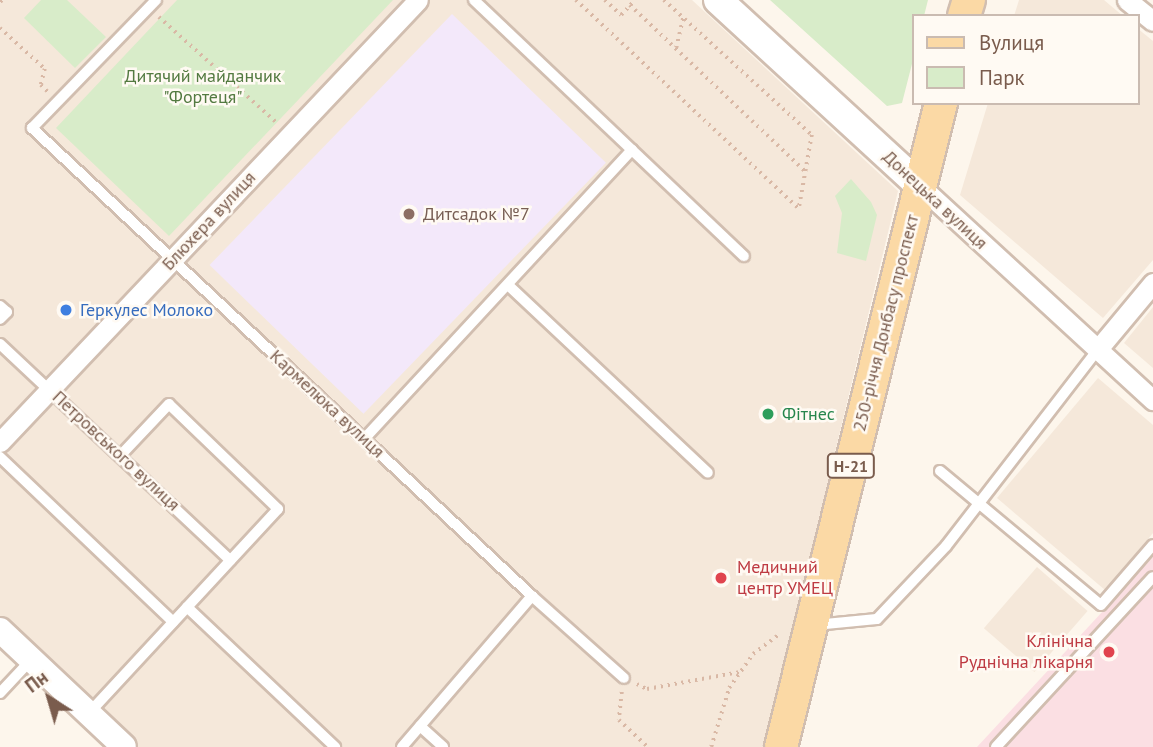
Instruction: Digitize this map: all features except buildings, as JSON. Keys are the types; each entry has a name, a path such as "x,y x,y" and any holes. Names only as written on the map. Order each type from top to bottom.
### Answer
{"main road":[{"name":"Донецька вулиця","path":"718,0 919,185"},
{"name":"250-річчя Донбасу проспект","path":"781,747 919,185 941,105"}],"street":[{"name":"Блюхера вулиця","path":"2,437 418,0"},
{"path":"1127,0 1153,21"},
{"name":"Донецька вулиця","path":"919,185 1153,400"},
{"path":"1098,349 1153,283"},
{"path":"0,630 124,747"}],"lane":[{"name":"Кармелюка вулиця","path":"156,0 32,128 531,596 624,678"},
{"path":"474,0 744,256"},
{"path":"365,438 632,150"},
{"path":"508,285 708,473"},
{"path":"0,306 7,312 0,319"},
{"name":"Петровського вулиця","path":"0,344 230,560"},
{"path":"811,625 877,619 946,547 978,501 1098,349"},
{"path":"88,713 278,509 169,404 121,455"},
{"path":"0,457 173,622"},
{"path":"940,471 1101,606 1153,545"},
{"path":"996,747 1153,578"},
{"path":"401,747 531,596"},
{"path":"187,607 335,747"},
{"path":"0,693 31,659"},
{"path":"420,726 443,747"}],"path":[{"path":"577,0 799,209 812,135 664,0"},
{"path":"604,0 621,15 635,0"},
{"path":"630,5 807,173"},
{"path":"155,13 290,135"},
{"path":"676,48 682,17"},
{"path":"710,747 729,688 753,654 780,634"},
{"path":"648,747 619,720 624,678 647,689 740,672"}],"shaded area":[{"path":"0,0 692,0 898,191 764,747 138,747 0,616"},
{"path":"1019,0 1104,0 1121,14 1015,14"},
{"name":"Дитсадок №7","path":"452,14 606,163 364,414 210,265"},
{"path":"1139,30 1153,41 1153,260 1103,318 960,195 987,105 1139,105"},
{"path":"1153,307 1153,368 1124,343"},
{"path":"1098,378 1153,425 1153,533 1105,590 997,498"},
{"name":"Клінічна Руднічна лікарня","path":"1153,557 1153,747 977,747"},
{"path":"1037,567 1088,611 1034,672 984,628"}],"green space":[{"path":"41,0 67,0 106,37 75,68 24,18"},
{"name":"Дитячий майданчик \"Фортеця\"","path":"177,0 393,0 169,236 56,128"},
{"path":"770,0 928,0 924,14 912,14 912,64 902,103 887,106"},
{"path":"851,179 871,202 877,215 866,261 837,253 842,213 835,196"}],"place":[{"name":"Дитсадок №7","path":"409,214"},
{"name":"Геркулес Молоко","path":"66,310"},
{"name":"Фітнес","path":"768,414"},
{"name":"Медичний центр УМЕЦ","path":"721,578"},
{"name":"Клінічна Руднічна лікарня","path":"1109,652"}]}
